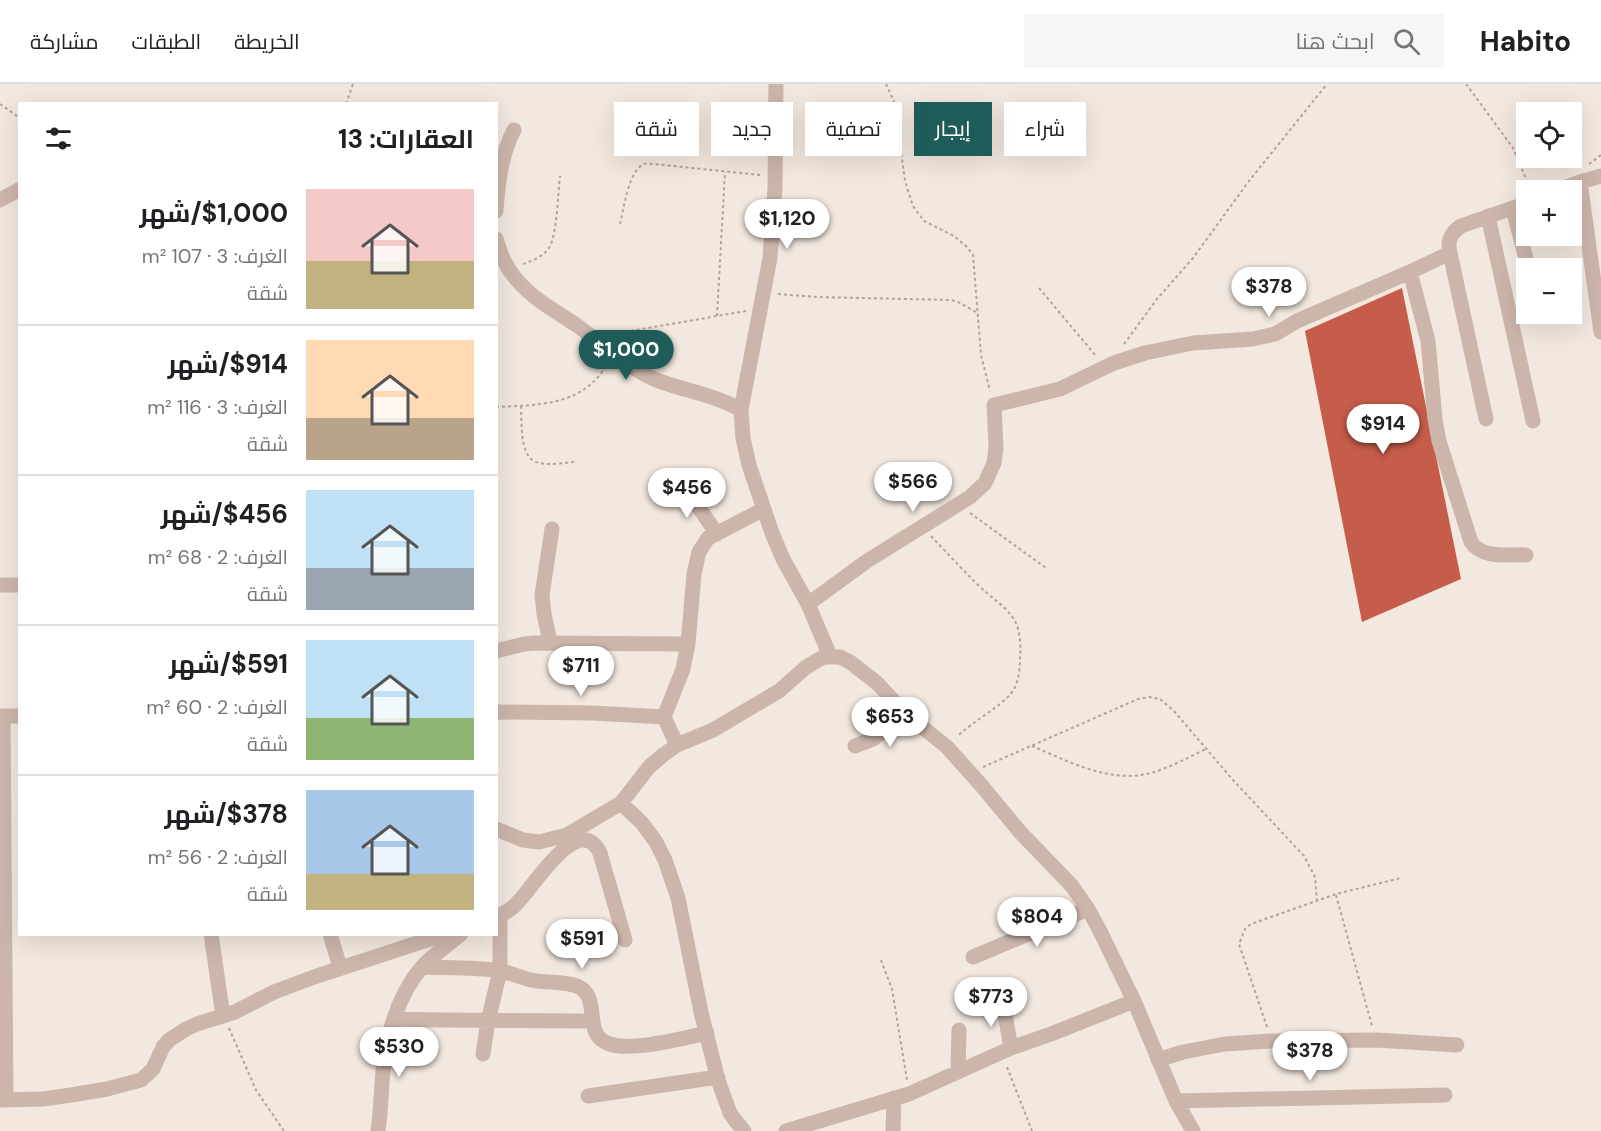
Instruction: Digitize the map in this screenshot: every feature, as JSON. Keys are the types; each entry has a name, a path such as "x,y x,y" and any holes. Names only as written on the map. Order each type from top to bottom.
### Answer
{"street":[{"path":"776,84 775,176 770,258 741,410 742,438 749,465 783,559 808,604 830,656"},
{"path":"498,194 507,144 514,130"},
{"path":"1582,181 1601,176"},
{"path":"0,200 18,190"},
{"path":"1582,196 1601,332"},
{"path":"1486,419 1449,240 1455,230 1461,226 1516,207"},
{"path":"1488,216 1533,421"},
{"path":"498,246 509,270 543,304 652,378 727,402 741,410"},
{"path":"808,604 867,561 970,497 985,483 994,463 996,440 994,405 1060,389 1110,365 1171,347 1193,343 1253,339 1275,334 1297,321 1450,253"},
{"path":"1410,272 1428,341 1439,441 1471,542 1479,550 1487,553 1526,555"},
{"path":"684,486 717,534"},
{"path":"677,745 664,717 683,669 699,552 708,538 764,509"},
{"path":"550,642 542,595 552,529"},
{"path":"0,585 18,585"},
{"path":"498,650 524,644 550,642 688,644"},
{"path":"498,830 523,840 539,842 567,835 621,803 649,767 677,745 713,730 779,691 812,663 824,657 840,657 877,683 906,714 947,747 1020,832 1072,886 1088,909 1134,1001 1176,1101 1193,1131"},
{"path":"498,712 664,717"},
{"path":"855,746 873,739 906,714"},
{"path":"18,716 1,716 3,1100 43,1099 107,1089 141,1080 153,1069 163,1047 169,1040 197,1024 223,1016 274,992 405,941 434,936"},
{"path":"621,803 642,823 656,842 665,860 678,898 701,1012 718,1077 730,1113 744,1131"},
{"path":"483,1054 500,971 498,916 519,901 554,858 574,843 588,841 595,844 600,853 625,940"},
{"path":"973,957 1088,909"},
{"path":"212,936 223,1016"},
{"path":"331,936 340,967"},
{"path":"378,1131 387,1047 403,995 422,967 459,936"},
{"path":"422,967 500,971 532,980 576,985 590,998 595,1032 606,1043 644,1045 707,1033"},
{"path":"786,1131 901,1096 1006,1051 1134,1001"},
{"path":"1004,1003 1006,1051"},
{"path":"394,1019 488,1022 592,1021"},
{"path":"958,1071 959,1030"},
{"path":"1158,1060 1183,1052 1225,1044 1272,1041 1376,1040 1456,1045"},
{"path":"588,1096 718,1077"},
{"path":"1176,1101 1445,1095"},
{"path":"893,1131 901,1096"}],"path":[{"path":"347,102 353,84"},
{"path":"886,84 895,104 905,181 912,206 924,221 954,236 973,255 981,355 994,405"},
{"path":"1039,288 1110,365 1136,326 1193,258 1249,181 1327,84"},
{"path":"1466,84 1513,148 1527,180"},
{"path":"0,104 18,117"},
{"path":"621,224 634,173 644,164 775,176"},
{"path":"717,316 725,172"},
{"path":"509,270 546,252 551,245 560,176"},
{"path":"763,293 817,297 951,300 977,313"},
{"path":"592,337 760,309"},
{"path":"498,407 546,403 581,392 600,376 613,351"},
{"path":"521,406 522,433 525,449 530,458 543,464 574,462"},
{"path":"958,504 1046,568"},
{"path":"922,527 976,584 1006,609 1019,628 1021,639 1018,679 1013,690 1005,700 961,733 947,747"},
{"path":"970,772 1138,699 1150,697 1160,699 1173,710 1304,856 1315,878 1317,901"},
{"path":"1032,746 1079,766 1118,776 1151,773 1206,749"},
{"path":"1272,1041 1239,944 1245,929 1251,924 1336,894 1401,878"},
{"path":"1336,894 1376,1040"},
{"path":"881,960 892,989 901,1096"},
{"path":"223,1016 256,1090 284,1131"},
{"path":"1006,1051 1032,1131"}],"building":[{"path":"1402,288 1461,579 1362,622 1305,331"}]}
